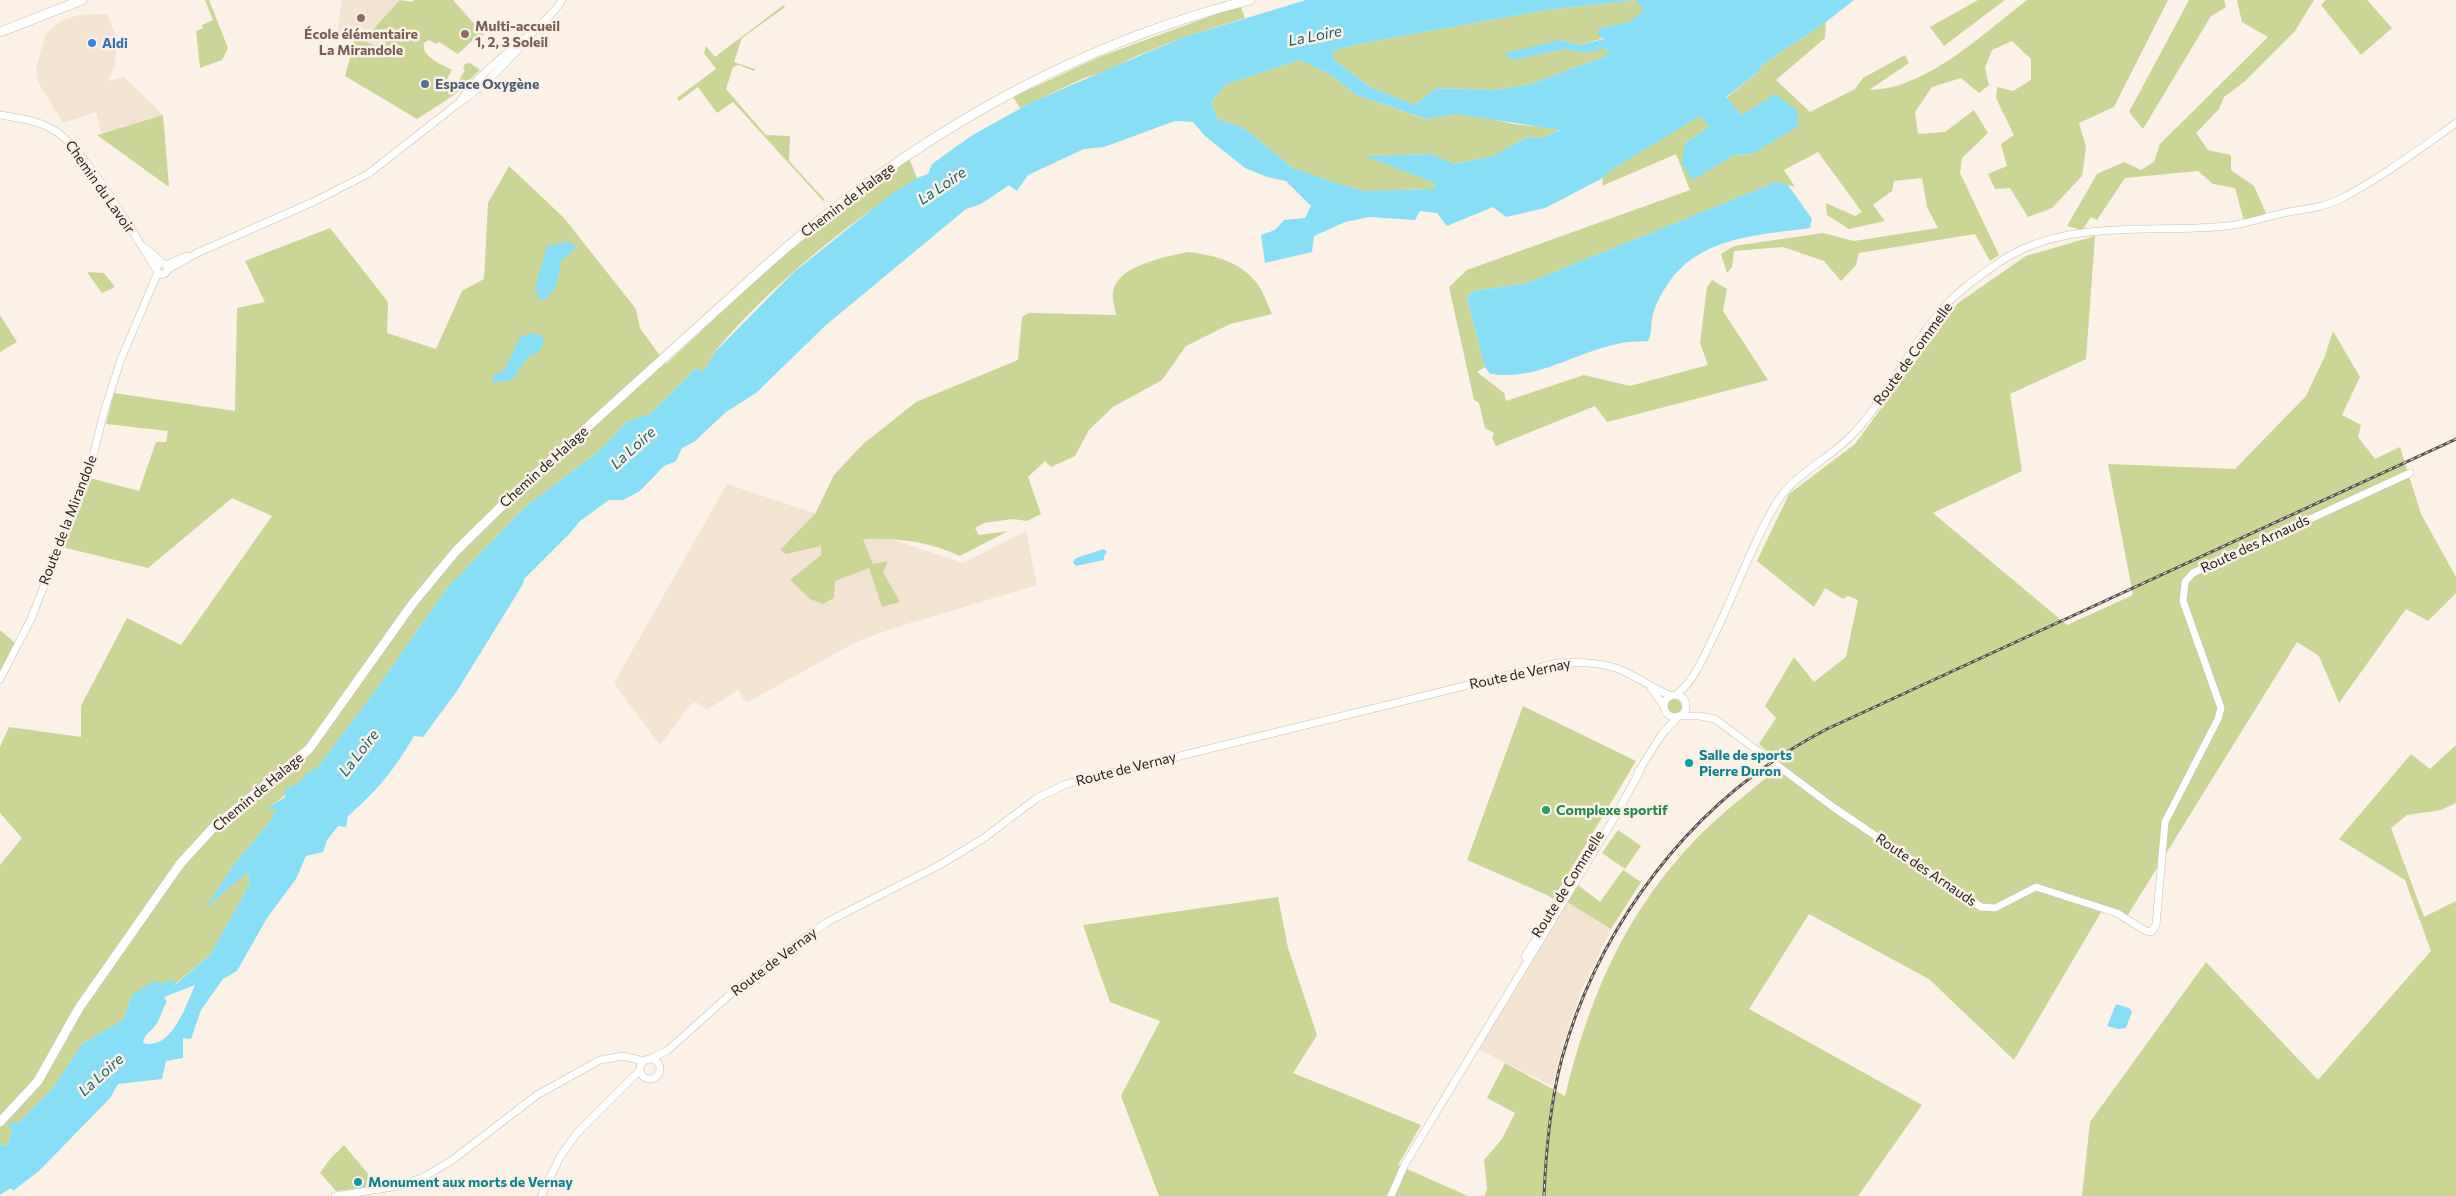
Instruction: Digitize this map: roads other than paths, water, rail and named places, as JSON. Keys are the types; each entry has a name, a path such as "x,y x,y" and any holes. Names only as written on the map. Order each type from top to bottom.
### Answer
{"main road":[{"path":"0,32 82,0"},
{"name":"Chemin de Halage","path":"0,1122 28,1094 42,1075 80,1008 180,864 212,829 309,749 413,603 456,551 518,490 767,264 914,150 1021,86 1086,56 1157,29 1208,11 1250,0"}],"street":[{"path":"157,271 164,274 165,266 313,202 368,174 460,102 464,95 536,30 562,0"},
{"name":"Chemin du Lavoir","path":"0,115 41,124 67,139 157,271"},
{"name":"Route de Commelle","path":"1686,704 1688,686 1725,614 1771,514 1784,492 1836,450 1856,431 1937,315 1960,291 2000,262 2024,248 2060,236 2095,232 2228,226 2289,212 2314,209 2337,201 2378,177 2456,123"},
{"name":"Chemin du Lavoir","path":"141,245 165,266"},
{"name":"Route de la Mirandole","path":"0,679 31,619 91,465 103,415 121,359 157,271"},
{"name":"Route des Arnauds","path":"1680,717 1700,716 1715,719 1833,807 1981,907 1995,908 2036,887 2116,913 2146,931 2151,932 2156,925 2165,822 2218,719 2221,708 2183,601 2182,594 2185,582 2193,573 2410,473"},
{"name":"Route de Vernay","path":"541,1196 560,1157 577,1132 623,1088 643,1065 668,1050 734,992 829,921 938,866 984,838 1037,798 1066,784 1558,663 1601,664 1625,672 1650,688 1674,695"},
{"name":"Route de Commelle","path":"1674,695 1688,686"},
{"name":"Route de Vernay","path":"1650,688 1664,706"},
{"path":"1674,695 1686,704 1680,717 1666,714 1664,706 1666,700 1674,695"},
{"name":"Route des Arnauds","path":"1686,704 1700,716"},
{"name":"Route de Commelle","path":"1662,734 1666,714"},
{"name":"Route de Commelle","path":"1391,1196 1405,1164 1501,1003 1540,929 1662,734 1680,717"},
{"name":"Route de Vernay","path":"660,1070 668,1050"},
{"path":"335,1196 393,1187 422,1178 451,1161 537,1095 600,1060 623,1056 643,1065 658,1064 660,1070 656,1077 623,1088"},
{"path":"643,1065 643,1076 649,1079"}],"water":[{"name":"La Loire","path":"1306,0 1636,0 1854,0 1826,22 1762,65 1758,72 1726,97 1742,115 1775,94 1797,110 1799,126 1752,154 1734,155 1693,180 1682,164 1685,143 1709,127 1700,116 1608,172 1603,178 1545,208 1506,217 1493,207 1447,226 1437,213 1420,211 1415,220 1369,217 1345,222 1314,236 1312,252 1265,263 1261,235 1275,230 1284,220 1305,218 1311,206 1286,181 1267,177 1245,168 1205,136 1193,122 1175,121 1104,147 1084,149 1028,175 1017,191 1009,185 981,204 966,209 826,325 756,393 726,412 694,442 682,448 676,461 664,466 640,491 623,500 609,500 580,521 524,579 523,584 457,691 423,737 414,736 385,779 348,816 346,827 338,826 327,840 323,852 306,856 296,879 267,918 237,971 223,979 201,1010 191,1039 183,1038 183,1058 166,1061 162,1079 118,1084 110,1098 40,1170 13,1191 11,1188 0,1195 0,1144 8,1145 12,1129 8,1126 10,1122 18,1123 52,1089 82,1044 123,1020 132,995 154,981 163,984 172,979 175,985 210,955 249,885 248,872 205,908 234,864 268,824 276,810 268,808 285,797 285,788 295,785 308,773 317,768 375,691 447,588 525,507 599,451 628,421 650,414 696,368 703,372 716,351 794,272 890,195 917,178 928,174 932,164 971,136 1030,103 1181,38","holes":["1636,0 1643,11 1629,22 1600,28 1597,33 1604,39 1579,45 1561,40 1504,53 1513,60 1565,49 1584,53 1608,48 1606,56 1528,85 1494,90 1436,88 1415,105 1370,87 1334,60 1333,51 1358,44 1546,10","1300,60 1331,75 1356,95 1426,119 1457,114 1560,130 1542,138 1527,137 1493,156 1454,164 1431,154 1365,156 1435,183 1434,189 1364,191 1293,168 1244,128 1217,119 1211,102 1227,84","195,985 182,1015 169,1034 153,1044 143,1043 146,1036 158,1022 167,1002 164,997"]},
{"path":"1776,182 1788,185 1812,219 1810,228 1730,241 1711,248 1694,258 1679,270 1660,297 1653,314 1648,341 1629,342 1601,348 1524,374 1490,374 1485,367 1467,298 1473,291 1527,283"},
{"path":"570,242 576,248 561,261 557,283 552,292 543,300 539,299 535,288 547,246"},
{"path":"529,334 540,334 544,340 540,351 527,358 512,380 492,383 493,376 504,370 520,337"},
{"path":"1104,549 1107,552 1104,560 1076,566 1073,562 1076,558"},
{"path":"2116,1004 2129,1008 2132,1012 2126,1028 2118,1029 2107,1026"}],"railway":[{"path":"1544,1196 1549,1126 1554,1092 1562,1058 1576,1014 1595,972 1616,931 1670,855 1701,821 1735,790 1778,758 1827,729 2456,439"}],"place":[{"name":"École élémentaire La Mirandole","path":"361,18"},
{"name":"Multi-accueil 1, 2, 3 Soleil","path":"465,34"},
{"name":"Aldi","path":"92,43"},
{"name":"Espace Oxygène","path":"425,84"},
{"name":"Salle de sports Pierre Duron","path":"1689,763"},
{"name":"Complexe sportif","path":"1546,810"},
{"name":"Monument aux morts de Vernay","path":"358,1182"}]}
